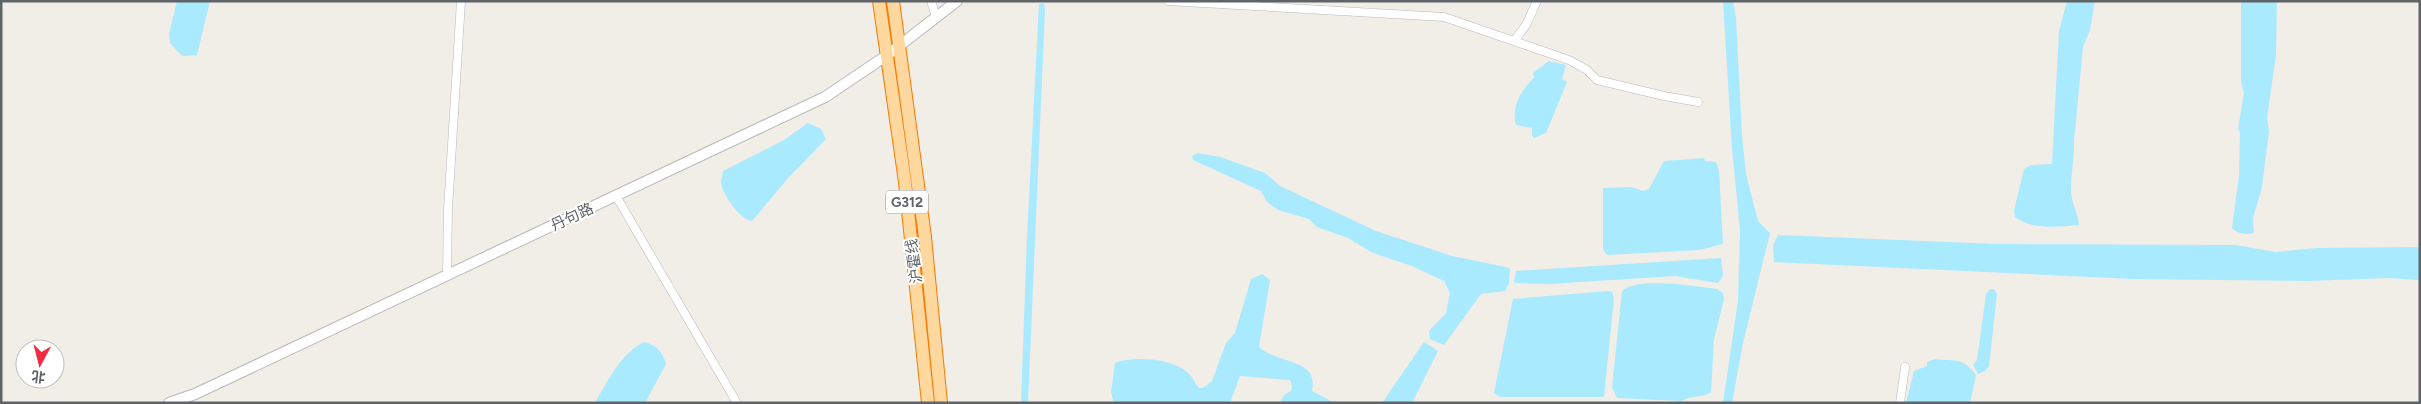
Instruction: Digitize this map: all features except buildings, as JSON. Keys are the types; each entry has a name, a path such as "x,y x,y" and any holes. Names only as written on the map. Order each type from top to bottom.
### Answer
{"highway":[{"name":"沪霍线","path":"879,1 905,182 928,403"},
{"name":"沪霍线","path":"893,1 925,237 941,403"}],"street":[{"path":"447,275 448,209 461,1"},
{"path":"931,1 936,17"},
{"name":"丹句路","path":"169,403 195,394 825,97 886,56 957,1"},
{"path":"1168,1 1444,16 1569,60 1587,70 1597,80 1698,102"},
{"path":"1514,41 1526,25 1537,1"},
{"path":"616,196 737,403"},
{"path":"1900,403 1905,367"}],"water":[{"path":"177,1 210,1 197,55 182,56 170,43 169,34"},
{"path":"1723,1 1733,1 1736,18 1746,174 1758,221 1770,233 1743,343 1732,403 1723,403 1738,301 1740,230 1732,149"},
{"path":"2067,1 2095,1 2090,30 2083,47 2071,181 2071,192 2079,225 2037,226 2015,217 2014,210 2024,169 2031,165 2052,164 2059,31"},
{"path":"2241,1 2277,2 2276,55 2267,118 2269,131 2262,187 2253,218 2254,233 2248,234 2239,233 2232,228 2239,175 2240,133 2238,129 2244,93 2241,81"},
{"path":"1044,3 1028,403 1021,403 1039,4"},
{"path":"1549,61 1566,65 1562,79 1567,82 1546,133 1534,138 1532,128 1516,125 1516,105 1521,93 1534,78 1533,73"},
{"path":"808,123 821,129 826,139 789,177 752,221 747,220 732,206 722,187 723,171 784,140"},
{"path":"1198,153 1220,157 1265,173 1280,186 1376,231 1452,256 1510,268 1509,283 1505,291 1481,294 1444,345 1430,339 1429,331 1446,313 1450,293 1444,281 1412,266 1373,253 1348,238 1317,227 1309,219 1278,210 1267,202 1261,191 1193,160 1192,156"},
{"path":"1704,158 1705,161 1716,162 1719,171 1723,244 1699,250 1607,255 1603,249 1603,188 1631,187 1643,191 1649,189 1664,161"},
{"path":"1778,235 1996,244 2236,245 2275,252 2317,248 2420,247 2420,280 2388,278 2307,281 2133,279 1774,262 1773,245"},
{"path":"1721,258 1723,276 1718,283 1675,276 1549,284 1514,283 1516,271"},
{"path":"1262,274 1270,280 1259,347 1267,353 1304,367 1313,380 1312,391 1335,403 1280,403 1284,395 1291,391 1290,380 1240,376 1230,403 1114,403 1111,392 1115,363 1123,361 1142,359 1172,364 1187,372 1199,388 1203,388 1212,381 1226,343 1235,333 1251,279"},
{"path":"1641,284 1678,284 1717,289 1723,293 1724,299 1714,339 1711,392 1682,401 1617,398 1612,387 1622,291"},
{"path":"1990,289 1994,289 1997,294 1989,366 1985,371 1978,374 1973,365 1977,360 1986,294"},
{"path":"1612,292 1614,298 1604,397 1500,397 1494,393 1513,299"},
{"path":"644,342 658,350 666,364 645,403 595,403 610,377 628,353"},
{"path":"1424,342 1438,351 1412,403 1382,403"},
{"path":"1935,359 1962,362 1976,375 1970,403 1906,403 1914,371 1927,366 1927,362"}]}
